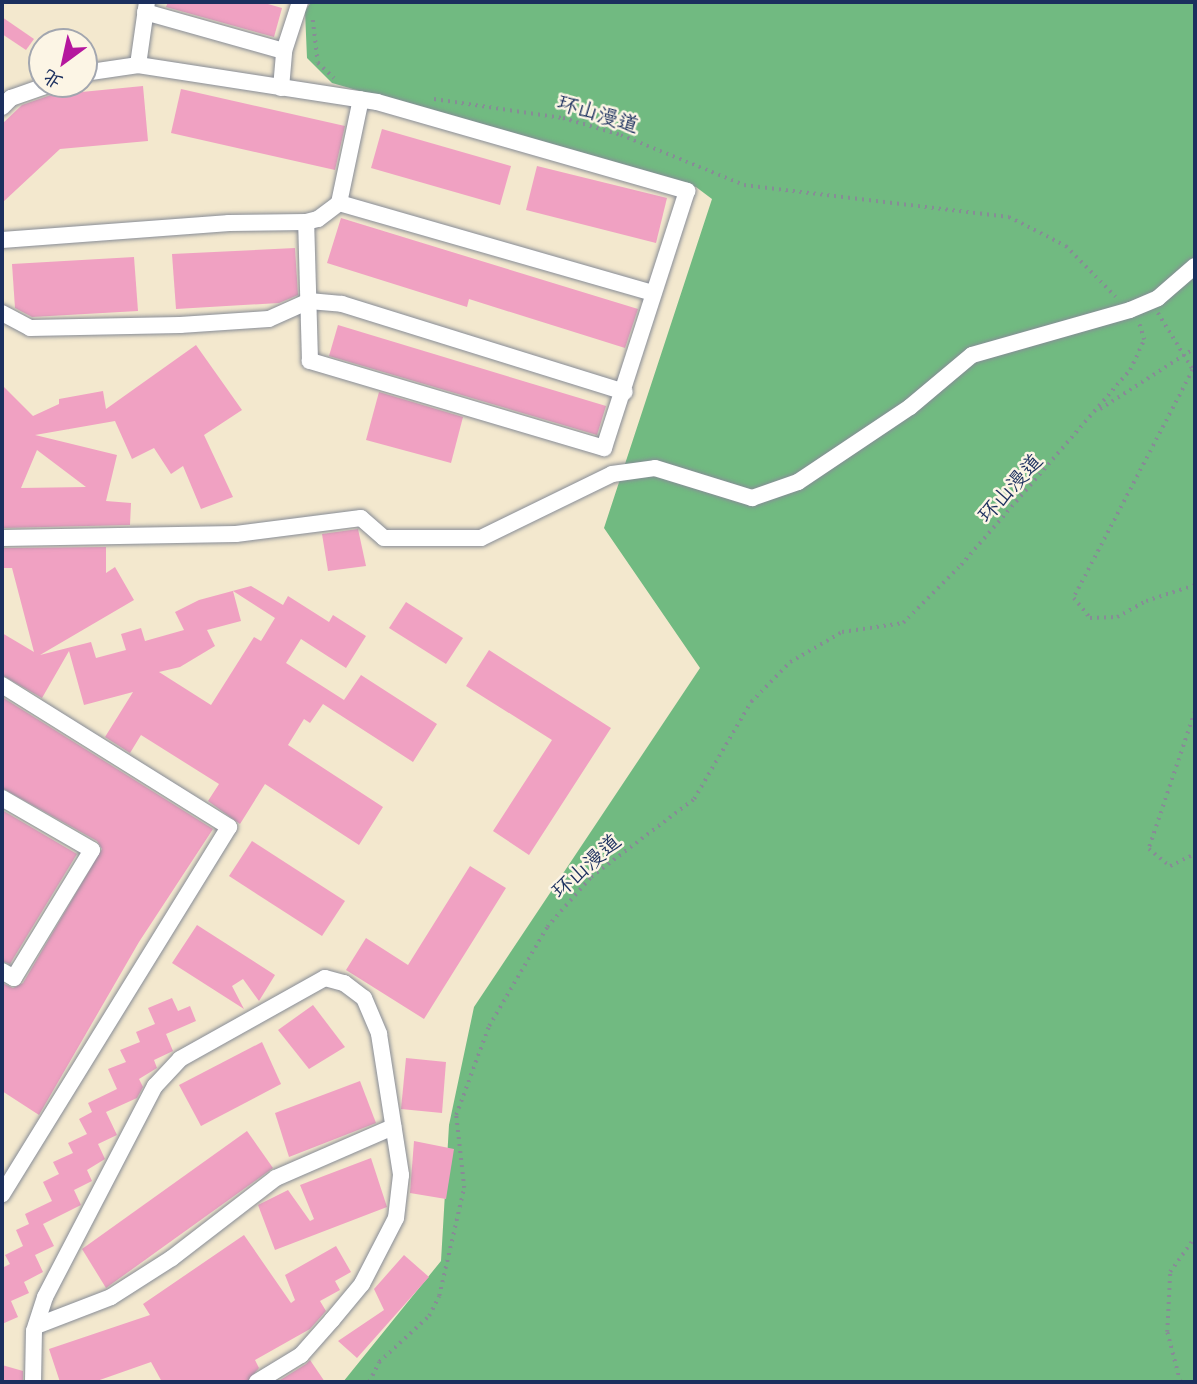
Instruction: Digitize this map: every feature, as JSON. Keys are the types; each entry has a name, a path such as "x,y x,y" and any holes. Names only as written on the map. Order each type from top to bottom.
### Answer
{"street":[{"path":"281,88 284,51 302,4"},
{"path":"138,65 146,7 284,51"},
{"path":"98,72 138,65 361,99 687,191 653,293 625,392 604,448 310,361 306,222"},
{"path":"2,107 10,98 28,92"},
{"path":"339,203 361,99"},
{"path":"2,240 229,223 306,222 339,203 653,293"},
{"path":"2,538 236,534 361,518 384,538 481,538 612,474 655,468 752,498 798,482 910,407 972,355 1130,310 1149,302 1195,266"},
{"path":"2,313 30,328 269,319 309,301 342,304 625,392"},
{"path":"2,685 229,827 2,1195"},
{"path":"2,798 92,850 14,978 2,971"},
{"path":"33,1382 36,1326 63,1261 155,1086 180,1059 287,996 325,978 344,983 364,998 379,1034 401,1175 397,1218 384,1247 362,1284 301,1355 257,1382"},
{"path":"36,1326 111,1297 172,1258 276,1178 393,1127"}],"path":[{"path":"302,4 318,63 326,73 345,81"},
{"name":"环山漫道","path":"369,1382 379,1362 429,1316 439,1296 464,1188 456,1115 489,1026 508,1001 547,926 591,877 694,799 751,702 771,679 842,632 903,623 961,565 1094,413 1142,351 1142,330 1130,310 1066,246 1022,221 987,213 744,186 621,135 563,118 424,98"},
{"path":"1149,302 1194,372 1074,598 1090,618 1117,617 1146,601 1195,584"},
{"path":"1094,413 1195,348"},
{"path":"1195,712 1149,849 1170,866 1195,853"},
{"path":"1180,1382 1167,1332 1170,1272 1195,1237"}],"green space":[{"path":"311,2 1195,2 1195,1382 343,1382 441,1261 449,1125 474,1007 700,668 604,528 712,199 696,187 332,83 307,58 305,11"}],"building":[{"path":"168,2 261,2 282,8 274,37 166,7"},
{"path":"2,17 28,35 28,47 26,50 2,34"},
{"path":"143,86 148,141 60,149 2,203 2,124 22,105 42,98 98,98 98,90"},
{"path":"181,89 345,126 335,170 171,133"},
{"path":"382,129 511,166 500,205 371,168"},
{"path":"537,166 667,198 656,243 526,210"},
{"path":"341,218 638,309 625,348 469,299 467,307 327,263"},
{"path":"295,248 298,295 279,303 176,309 172,254"},
{"path":"134,257 138,311 32,317 15,308 12,264"},
{"path":"338,325 606,406 597,435 329,356"},
{"path":"196,345 242,410 204,435 233,497 201,509 183,466 171,474 154,448 132,459 115,421 35,435 117,455 106,501 131,503 130,525 2,528 2,385 33,416 59,404 59,399 103,391 106,409","holes":["37,450 86,487 21,488"]},
{"path":"379,392 463,417 451,463 366,440"},
{"path":"358,529 366,566 328,571 322,534"},
{"path":"106,547 106,573 115,567 134,600 40,655 91,642 96,658 126,650 121,634 141,628 145,641 184,630 175,612 199,600 251,586 283,605 288,596 329,622 333,615 366,636 346,668 301,639 286,663 344,700 361,675 437,724 413,762 323,704 310,723 304,719 288,745 383,807 359,845 265,784 240,824 208,801 219,784 141,735 130,753 105,737 133,692 84,705 69,651 42,698 2,675 2,633 34,652 12,568 2,568 2,548","holes":["233,591 275,618 261,641 254,637 211,705 159,672 180,667 215,646 207,630 241,621"]},
{"path":"406,602 463,638 446,664 389,628"},
{"path":"489,650 611,728 529,855 493,831 552,740 466,686"},
{"path":"2,697 213,829 139,942 39,1115 2,1091 2,983 13,988 23,983 102,849 97,841 2,788"},
{"path":"2,810 77,854 10,964 2,961"},
{"path":"252,841 345,901 322,936 229,876"},
{"path":"470,866 506,888 424,1019 346,970 366,938 408,965"},
{"path":"197,925 275,975 259,1001 243,979 232,986 244,1009 172,963"},
{"path":"172,998 178,1011 190,1006 196,1021 166,1034 173,1051 154,1060 157,1068 139,1079 143,1087 137,1098 106,1112 117,1135 98,1144 105,1159 87,1170 92,1181 74,1190 81,1205 43,1224 54,1246 35,1255 43,1272 24,1282 29,1293 11,1301 18,1317 2,1324 2,1268 10,1264 5,1255 23,1246 16,1230 29,1224 25,1214 52,1201 43,1182 59,1174 53,1162 73,1153 68,1143 87,1134 79,1119 92,1112 88,1103 117,1089 108,1069 126,1062 120,1050 140,1042 136,1032 155,1024 148,1008"},
{"path":"313,1005 345,1047 309,1069 278,1030"},
{"path":"262,1042 281,1084 201,1126 179,1085"},
{"path":"406,1058 446,1062 442,1113 401,1109"},
{"path":"360,1081 376,1123 289,1157 275,1113"},
{"path":"247,1131 273,1168 106,1288 82,1249"},
{"path":"414,1141 454,1149 446,1199 410,1193"},
{"path":"371,1158 387,1207 275,1250 258,1205 288,1190 310,1221 314,1219 300,1185"},
{"path":"244,1235 291,1303 295,1300 285,1275 336,1246 351,1272 335,1281 340,1290 320,1301 326,1311 310,1329 255,1360 259,1368 247,1382 162,1382 151,1362 94,1382 60,1382 49,1349 150,1315 143,1304"},
{"path":"404,1255 429,1277 357,1358 338,1341 384,1310 374,1289"},
{"path":"310,1360 325,1382 277,1382 306,1364"},
{"path":"2,1365 23,1371 23,1382 2,1382"}]}
